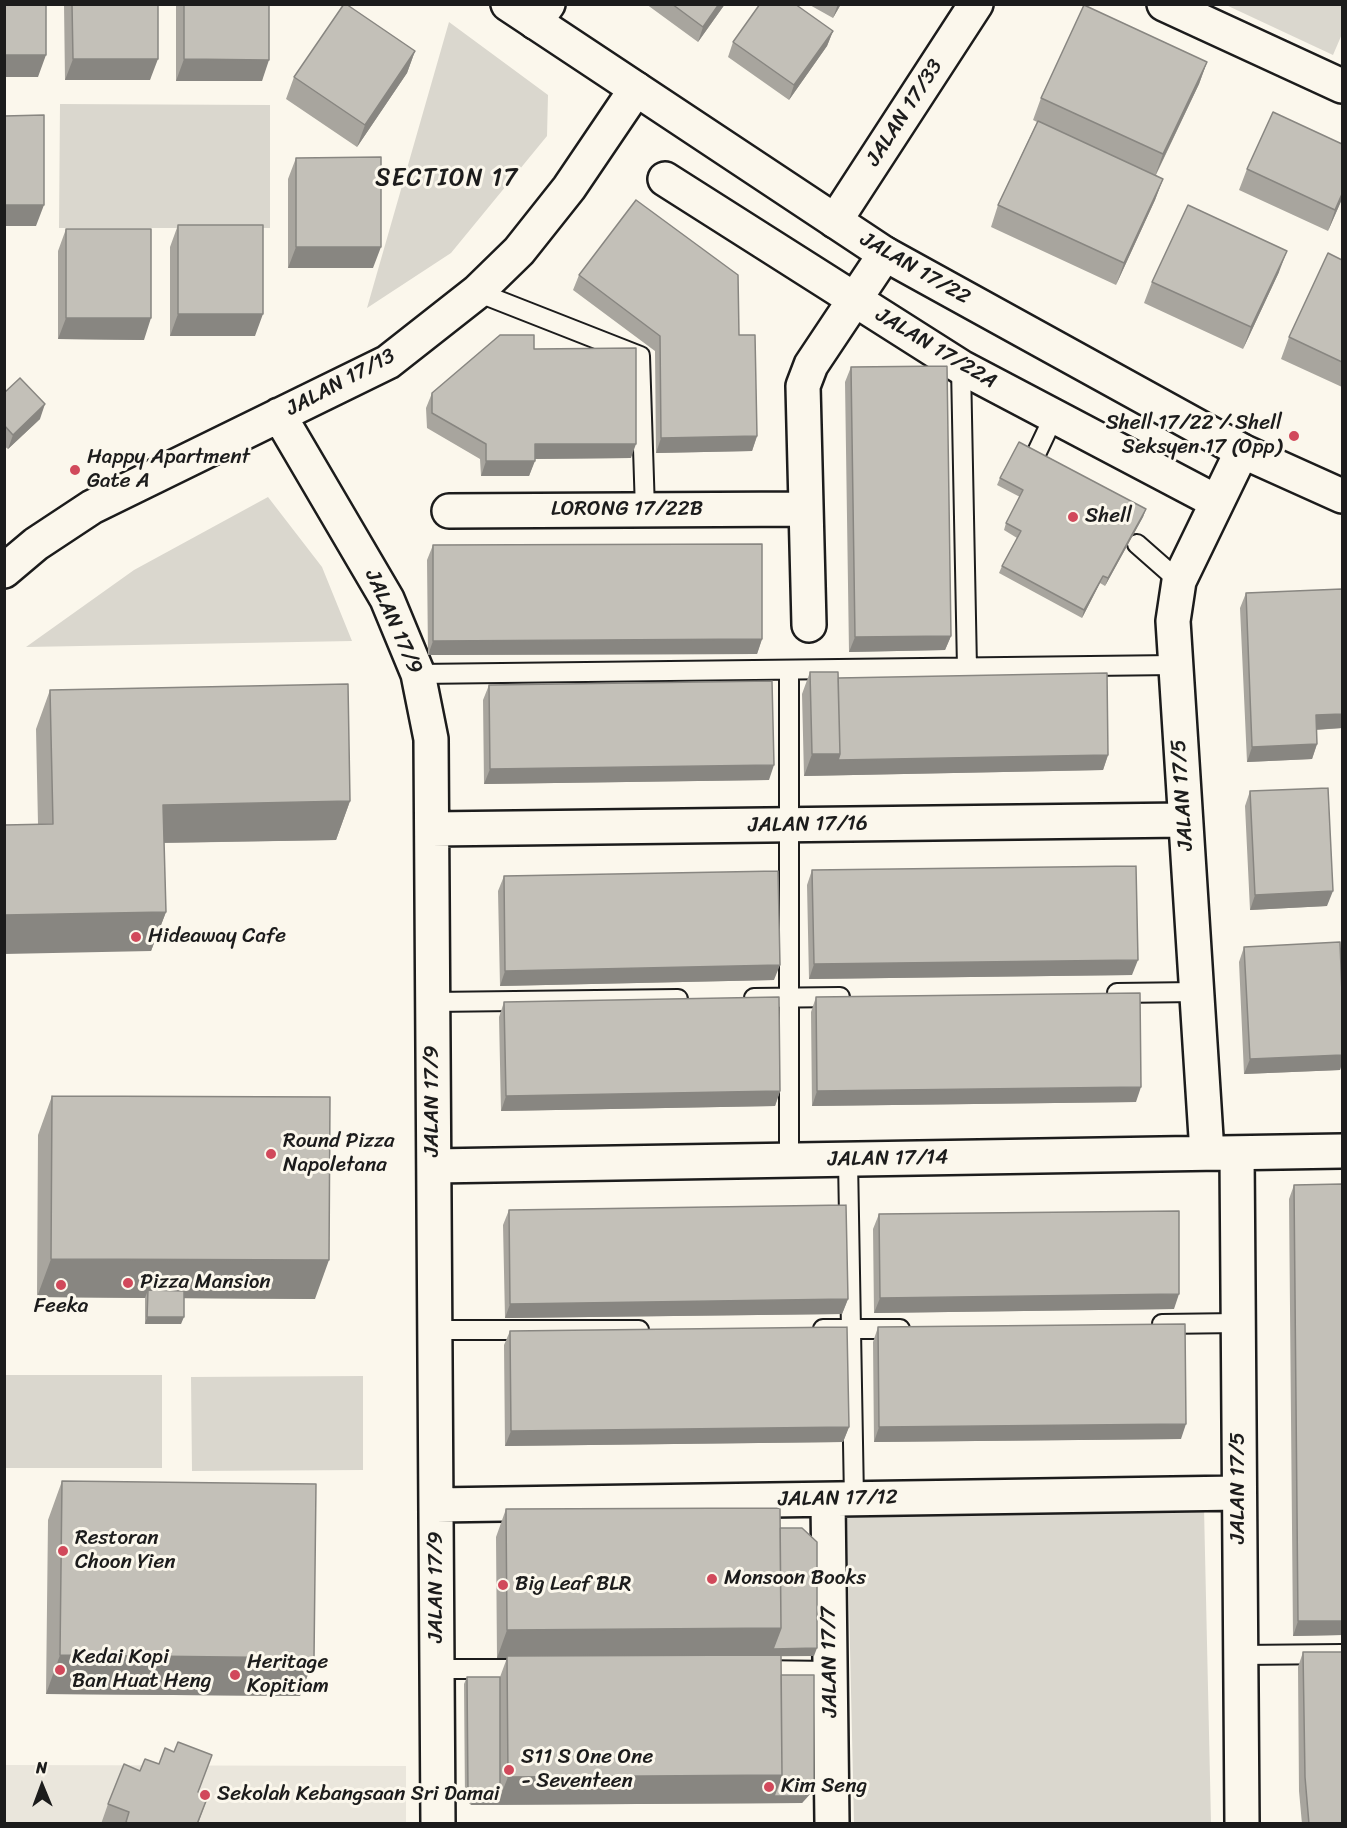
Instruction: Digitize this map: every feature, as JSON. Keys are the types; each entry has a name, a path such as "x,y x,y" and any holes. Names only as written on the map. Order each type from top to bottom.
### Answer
{"street":[{"name":"JALAN 17/22","path":"508,4 542,13 636,89 885,254 1242,451 1342,496"},
{"name":"JALAN 17/33","path":"835,221 976,4"},
{"path":"1164,4 1342,86"},
{"name":"JALAN 17/13","path":"4,571 36,544 92,507 388,362 477,292 519,251 562,197 636,89"},
{"name":"JALAN 17/22A","path":"665,179 961,367 1217,502"},
{"path":"808,625 803,386 811,365 853,298 885,254"},
{"name":"JALAN 17/9","path":"279,415 387,599 418,674 431,739 438,1824"},
{"name":"JALAN 17/5","path":"1242,451 1179,581 1173,621 1196,992 1222,1153 1238,1323 1242,1824"},
{"name":"LORONG 17/22B","path":"449,511 806,509"},
{"name":"JALAN 17/16","path":"432,829 1185,820"},
{"name":"JALAN 17/14","path":"434,1166 1342,1151"},
{"name":"JALAN 17/12","path":"436,1505 1239,1493"},
{"name":"JALAN 17/7","path":"832,1824 830,1671 841,1499"}],"lane":[{"path":"477,292 640,356 645,510"},
{"path":"961,367 967,668"},
{"path":"1037,452 1054,416"},
{"path":"1137,544 1179,581"},
{"path":"418,674 1174,665"},
{"path":"789,670 789,1161"},
{"path":"1100,993 1196,992"},
{"path":"741,998 861,997"},
{"path":"433,1002 694,999"},
{"path":"841,1499 851,1329 848,1160"},
{"path":"1144,1325 1238,1323"},
{"path":"804,1329 922,1328"},
{"path":"435,1330 661,1329"},
{"path":"1240,1654 1342,1654"},
{"path":"437,1669 544,1670"},
{"path":"735,1670 830,1671"}],"shaded area":[{"path":"1226,5 1342,5 1342,34 1333,55"},
{"path":"449,22 548,95 547,136 451,253 367,308"},
{"path":"60,104 270,105 270,228 59,228"},
{"path":"268,497 322,567 352,641 26,647 134,570"},
{"path":"5,1375 162,1375 162,1468 5,1468"},
{"path":"363,1376 363,1470 192,1471 191,1377"},
{"path":"1204,1508 1211,1823 854,1823 847,1516"},
{"name":"Sekolah Kebangsaan Sri Damai","path":"5,1765 406,1766 406,1823 5,1824"}],"building":[{"path":"4,4 46,4 46,55 4,55"},
{"path":"72,4 158,4 158,59 73,59"},
{"path":"184,4 269,4 269,60 184,59"},
{"path":"344,4 415,51 365,125 294,77"},
{"path":"672,4 719,4 703,27"},
{"path":"760,4 795,4 833,31 794,85 733,42"},
{"path":"1084,5 1207,62 1163,154 1041,98"},
{"path":"1273,112 1342,144 1342,194 1335,210 1247,169"},
{"path":"44,115 44,205 4,205 4,116"},
{"path":"1038,121 1163,179 1124,263 998,205"},
{"path":"381,157 381,247 296,247 296,158"},
{"path":"636,200 738,275 739,335 755,335 757,436 661,438 660,336 579,275"},
{"path":"1188,205 1287,251 1251,327 1152,282"},
{"path":"178,225 263,225 263,314 178,314"},
{"path":"66,229 151,229 151,318 66,318"},
{"path":"1328,253 1342,260 1342,362 1289,337"},
{"path":"500,335 534,335 534,349 636,348 636,444 535,444 535,461 486,461 486,444 432,413 432,393"},
{"path":"947,366 951,636 855,637 851,367"},
{"path":"20,378 45,404 13,435 4,425 4,393"},
{"path":"1019,442 1146,509 1108,578 1103,576 1084,610 1002,566 1021,531 1006,523 1023,490 1000,478"},
{"path":"762,544 762,639 433,641 433,545"},
{"path":"1342,589 1342,714 1316,715 1317,744 1252,747 1246,593"},
{"path":"810,672 838,672 840,754 812,754"},
{"path":"1107,673 1108,755 838,760 840,754 838,678"},
{"path":"772,681 774,765 490,769 489,685"},
{"path":"348,684 350,801 163,805 166,912 4,915 4,825 53,824 50,690"},
{"path":"1328,788 1333,891 1255,895 1250,791"},
{"path":"1136,866 1138,960 814,964 812,870"},
{"path":"778,871 780,965 505,971 504,876"},
{"path":"1340,942 1342,1055 1250,1059 1244,947"},
{"path":"1140,993 1141,1087 817,1091 816,997"},
{"path":"779,997 780,1091 506,1096 504,1002"},
{"path":"52,1096 330,1097 329,1260 51,1259"},
{"path":"1342,1184 1342,1621 1298,1621 1294,1185"},
{"path":"846,1205 848,1299 510,1304 509,1210"},
{"path":"1179,1211 1179,1294 880,1298 879,1214"},
{"path":"148,1290 184,1291 184,1317 147,1317"},
{"path":"1185,1324 1186,1424 879,1427 878,1327"},
{"path":"847,1327 849,1427 511,1431 510,1331"},
{"path":"62,1481 316,1484 314,1658 60,1655"},
{"path":"780,1508 781,1628 507,1630 506,1509"},
{"path":"780,1528 802,1528 817,1542 817,1648 773,1649 781,1628"},
{"path":"1303,1652 1342,1652 1342,1824 1309,1824 1305,1777"},
{"path":"781,1655 782,1775 508,1777 507,1656"},
{"path":"781,1675 814,1675 814,1785 805,1796 774,1796 782,1775"},
{"path":"467,1677 500,1677 500,1797 473,1797 468,1791"},
{"path":"178,1742 212,1755 198,1792 208,1796 197,1824 130,1824 126,1822 129,1812 108,1804 124,1764 140,1771 145,1759 159,1764 165,1748 174,1752"}],"place":[{"name":"Shell 17/22 / Shell Seksyen 17 (Opp)","path":"1294,436"},
{"name":"Happy Apartment Gate A","path":"75,470"},
{"name":"Shell","path":"1073,517"},
{"name":"Hideaway Cafe","path":"136,937"},
{"name":"Round Pizza Napoletana","path":"271,1154"},
{"name":"Pizza Mansion","path":"128,1283"},
{"name":"Feeka","path":"61,1285"},
{"name":"Restoran Choon Yien","path":"63,1551"},
{"name":"Monsoon Books","path":"712,1579"},
{"name":"Big Leaf BLR","path":"503,1585"},
{"name":"Kedai Kopi Ban Huat Heng","path":"60,1670"},
{"name":"Heritage Kopitiam","path":"235,1675"},
{"name":"S11 S One One - Seventeen","path":"509,1770"},
{"name":"Kim Seng","path":"769,1787"},
{"name":"Sekolah Kebangsaan Sri Damai","path":"205,1795"}],"district":[{"name":"SECTION 17","path":"447,179"}]}
